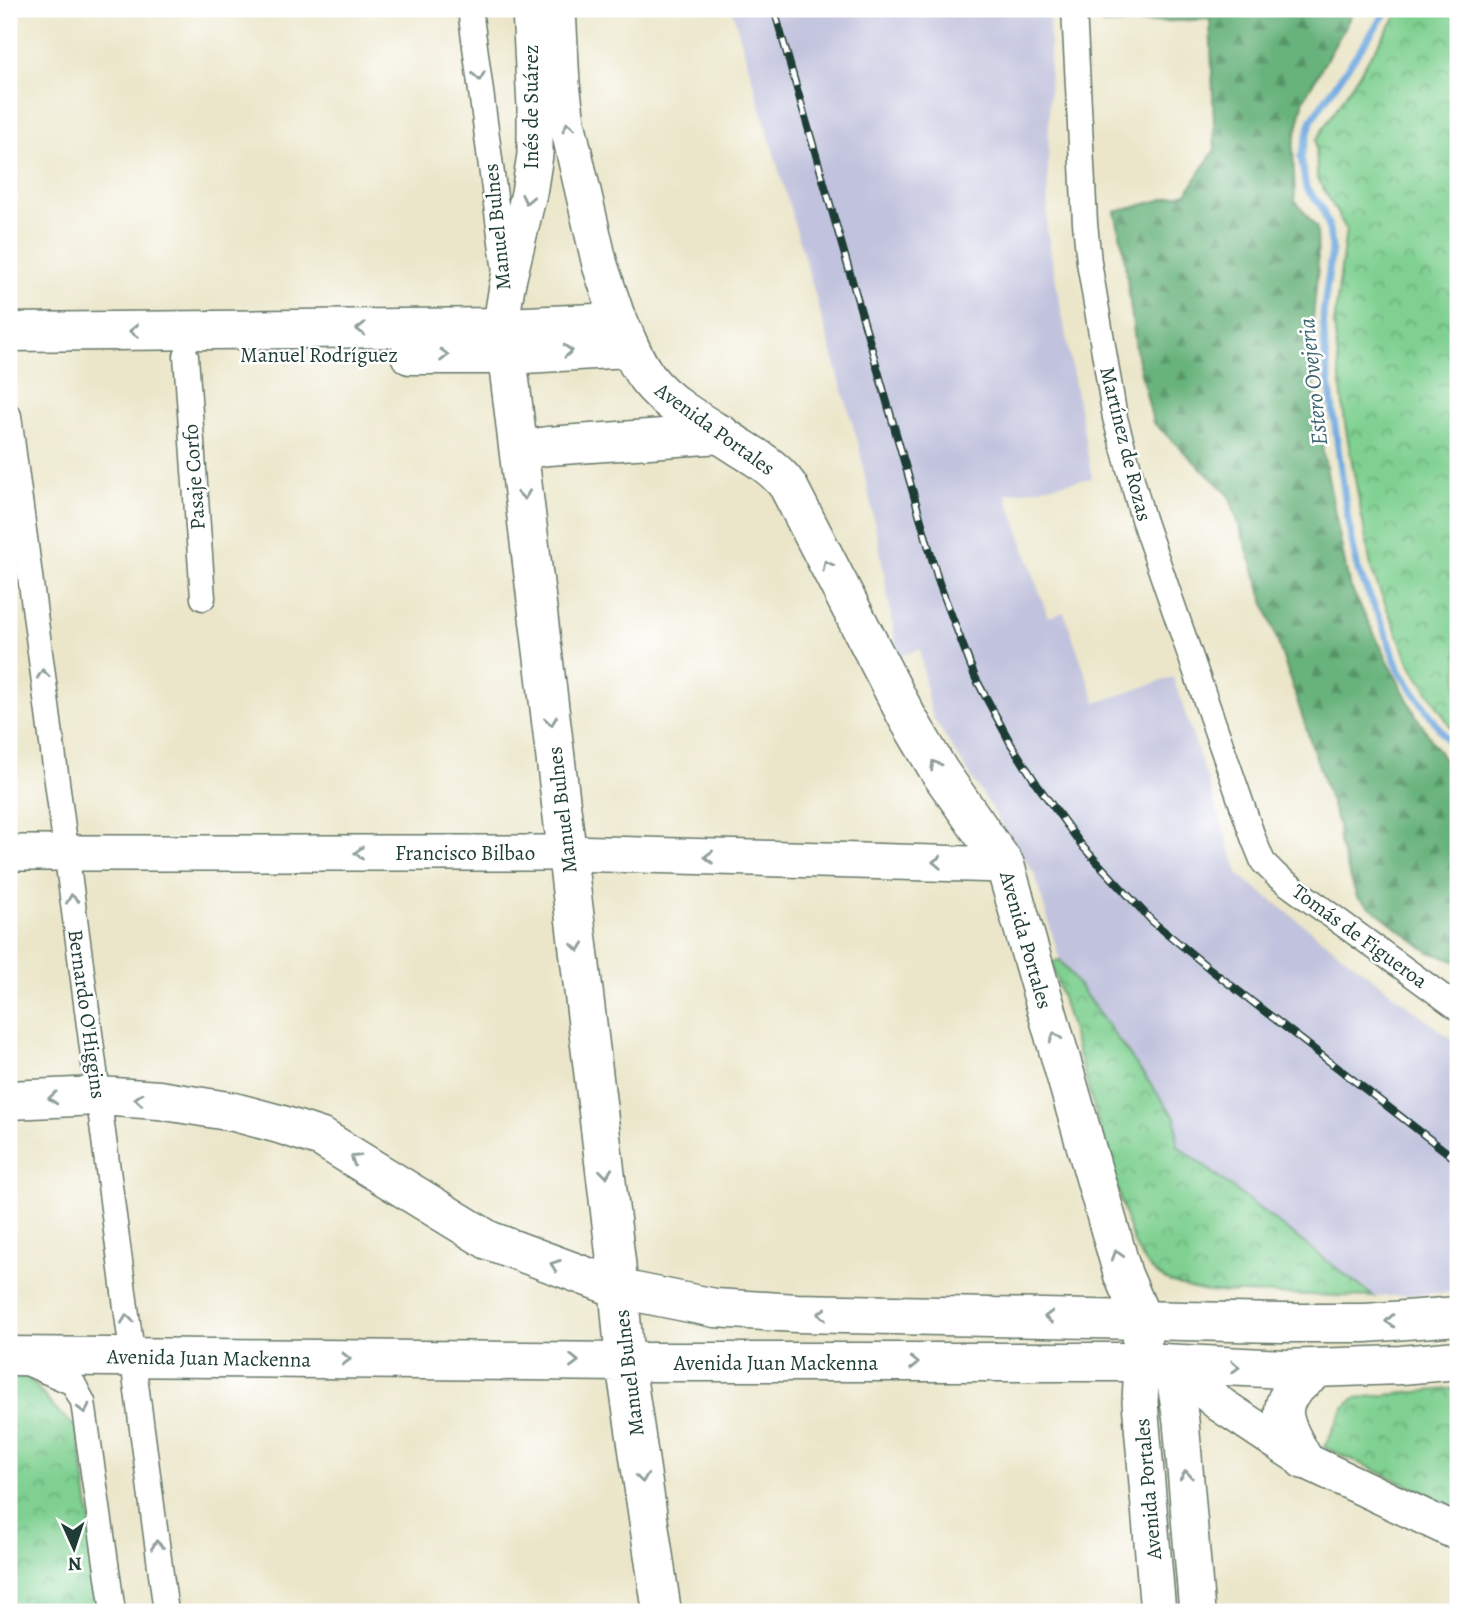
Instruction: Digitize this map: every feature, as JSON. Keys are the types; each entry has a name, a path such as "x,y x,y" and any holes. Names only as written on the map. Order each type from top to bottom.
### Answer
{"main road":[{"name":"Inés de Suárez","path":"507,286 535,155 536,107 530,9"},
{"name":"Inés de Suárez","path":"558,9 567,122 600,265"},
{"name":"Avenida Portales","path":"600,265 624,335 647,377 658,390 676,405 771,468 788,486 907,717 939,771 1005,865 1123,1275 1181,1422 1197,1612"},
{"name":"Manuel Bulnes","path":"507,286 502,317 620,1289 625,1362 662,1612"},
{"name":"Manuel Rodríguez","path":"9,332 507,357"},
{"name":"Manuel Rodríguez","path":"9,359 186,355 507,357 624,335"},
{"path":"507,357 539,411 561,425 587,432 642,428 653,424 662,410 658,390"},
{"path":"519,450 721,434"},
{"name":"Francisco Bilbao","path":"9,853 567,853 1005,865"},
{"path":"9,1100 98,1096 159,1100 234,1112 322,1138 488,1240 620,1289 679,1302 755,1312 1142,1319 1366,1322 1458,1316"},
{"name":"Avenida Juan Mackenna","path":"11,1356 625,1362 1157,1363 1319,1368 1458,1360"},
{"name":"Avenida Portales","path":"1157,1363 1140,1402 1157,1596"},
{"path":"1157,1363 1304,1460 1458,1533"},
{"path":"1304,1460 1287,1430 1283,1414 1292,1389 1319,1368"},
{"path":"1157,1596 1194,1577"}],"street":[{"name":"Manuel Bulnes","path":"470,9 507,286"},
{"name":"Martínez de Rozas","path":"1074,9 1085,223 1115,418 1143,519 1264,862"},
{"name":"Pasaje Corfo","path":"186,355 203,598"},
{"name":"Bernardo O'Higgins","path":"9,416 166,1612"},
{"name":"Tomás de Figueroa","path":"1264,862 1277,876 1458,1008"},
{"path":"11,1356 73,1383 83,1402 113,1612"}],"shaded area":[{"path":"732,9 1049,9 1047,232 1092,478 1006,494 1048,617 1064,612 1096,703 1173,677 1239,875 1458,1044 1458,1292 1374,1297 1178,1146 1176,1119 1060,960 1035,875 933,718 920,649 898,657 859,446"}],"green space":[{"path":"1102,9 1355,9 1304,99 1293,147 1295,200 1317,228 1318,267 1310,350 1323,452 1349,584 1415,714 1458,782 1458,962 1429,952 1357,897 1339,843 1338,824 1229,495 1153,422 1137,357 1123,247 1115,212 1187,193 1215,149 1210,19 1102,25"},
{"path":"1401,9 1458,9 1458,738 1409,662 1372,572 1345,424 1334,324 1346,229 1317,177 1316,140"},
{"path":"1060,960 1176,1119 1178,1146 1374,1297 1208,1292 1169,1282 1151,1269 1137,1250 1131,1236 1052,963"},
{"path":"9,1367 20,1367 54,1408 78,1429 103,1612 9,1612"},
{"path":"1458,1388 1458,1508 1324,1447 1344,1408 1355,1398"}],"waterway":[{"name":"Estero Ovejeria","path":"1388,9 1312,119 1301,157 1306,188 1321,206 1328,224 1332,248 1323,315 1325,353 1348,521 1358,570 1399,670 1458,755"}],"railway":[{"path":"774,9 939,583 975,677 1011,744 1083,847 1152,921 1458,1161"}]}
